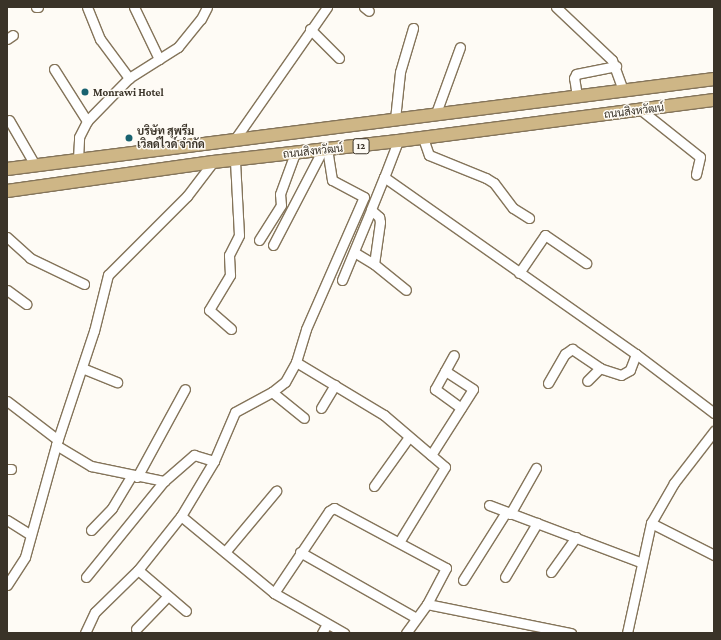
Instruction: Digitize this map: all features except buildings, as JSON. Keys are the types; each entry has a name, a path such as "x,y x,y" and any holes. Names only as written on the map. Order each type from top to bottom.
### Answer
{"main road":[{"name":"ถนนสิงหวัฒน์","path":"7,169 395,118 714,79"},
{"name":"ถนนสิงหวัฒน์","path":"7,191 213,162 398,142 714,100"}],"street":[{"path":"87,7 100,38 129,78"},
{"path":"134,7 158,59"},
{"path":"78,159 79,137 87,121 129,78 178,47 201,19 207,7"},
{"path":"235,139 310,29 327,7"},
{"path":"556,7 604,51 616,66 623,90"},
{"path":"395,118 400,72 413,28"},
{"path":"310,29 339,58"},
{"path":"436,114 460,47"},
{"path":"576,96 574,78 576,74 616,66"},
{"path":"54,69 87,121"},
{"path":"640,110 700,157 696,174"},
{"path":"9,120 34,165"},
{"path":"424,138 429,155 486,178 494,183 513,208 529,218"},
{"path":"342,280 398,142"},
{"path":"273,245 325,150"},
{"path":"85,633 95,612 138,570 181,516 214,461 235,412 272,392 285,382 296,362 306,329 364,197 332,180 325,150"},
{"path":"259,240 281,205 280,194 295,153"},
{"path":"231,329 209,310 230,275 229,255 239,235 235,160"},
{"path":"8,583 25,556 57,443 94,331 108,275 187,196 213,162"},
{"path":"384,177 391,180 519,273 636,354 714,413"},
{"path":"371,210 379,217 380,222 374,264"},
{"path":"519,273 545,235 586,263"},
{"path":"7,237 30,258 84,284"},
{"path":"354,252 374,264 406,290"},
{"path":"7,290 26,304"},
{"path":"548,383 565,354 572,349 600,368 621,375 630,370 636,354"},
{"path":"454,355 434,389 461,408"},
{"path":"296,362 384,415 445,467 398,542"},
{"path":"82,368 117,382"},
{"path":"587,381 600,368"},
{"path":"431,455 473,389 445,371"},
{"path":"321,408 335,385"},
{"path":"91,530 112,508 134,476 185,389"},
{"path":"272,392 304,418"},
{"path":"7,401 57,443 91,466 164,481"},
{"path":"626,633 640,562 651,523 674,483 714,431"},
{"path":"374,486 409,436"},
{"path":"86,576 164,481 194,455 214,461"},
{"path":"463,580 536,468"},
{"path":"225,552 276,491"},
{"path":"489,505 640,562"},
{"path":"274,593 300,552 329,511 334,508 446,568 427,604 406,633"},
{"path":"181,516 274,593 344,633"},
{"path":"7,520 31,535"},
{"path":"505,577 537,523"},
{"path":"651,523 714,555"},
{"path":"552,572 576,537"},
{"path":"300,552 416,618"},
{"path":"138,570 186,611"},
{"path":"136,629 168,596"},
{"path":"427,604 571,633"},
{"path":"322,633 327,624"}],"place":[{"name":"Monrawi Hotel","path":"85,92"},
{"name":"บริษัท สุพรีม เวิลด์ไวด์ จำกัด","path":"129,138"}]}
